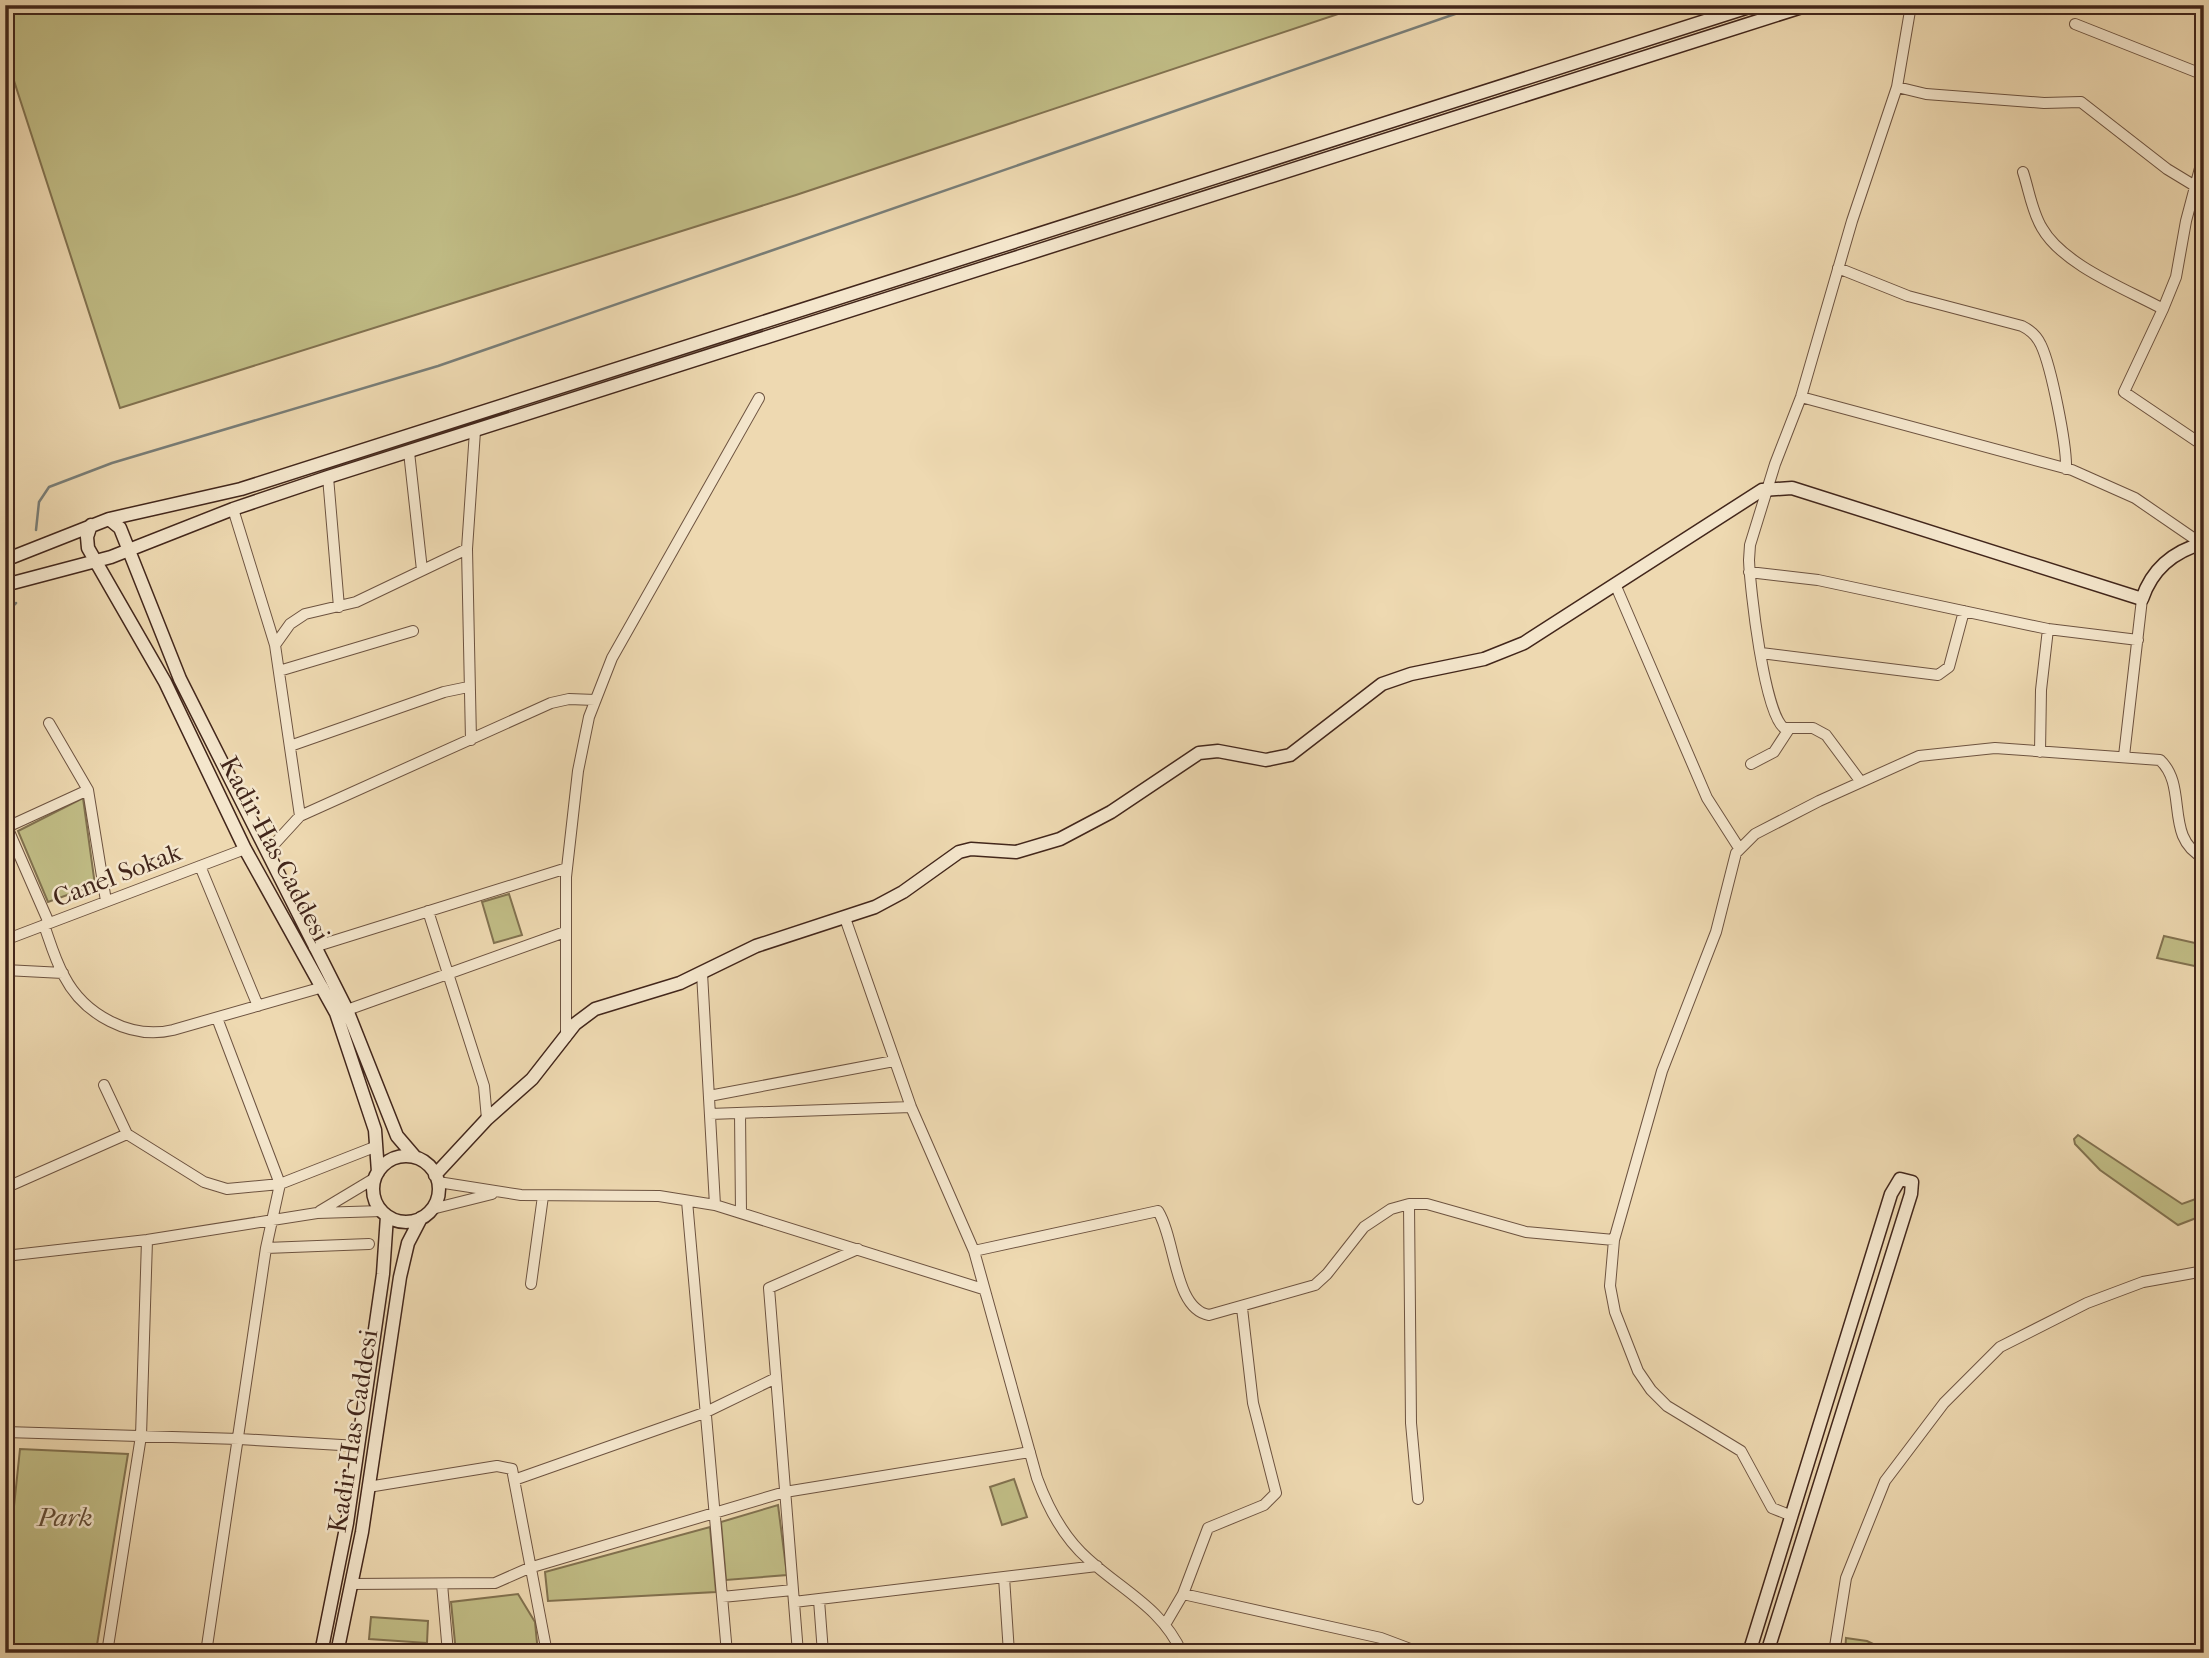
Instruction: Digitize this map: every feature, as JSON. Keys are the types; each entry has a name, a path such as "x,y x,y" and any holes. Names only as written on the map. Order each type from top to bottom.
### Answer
{"street":[{"path":"5,560 109,519 241,489 1755,5"},
{"path":"5,585 95,561 233,509 328,477 1808,5"},
{"path":"1861,782 1826,734 1809,728 1789,729 1776,719 1761,653 1749,572 1750,545 1801,397 1838,268 1897,87 1911,5"},
{"path":"2075,24 2204,75"},
{"path":"1897,87 1926,94 2044,103 2081,102 2167,169 2195,186"},
{"path":"2204,153 2176,277 2124,392 2204,446"},
{"path":"2023,172 2037,220 2056,246 2081,265 2163,309"},
{"path":"1838,268 1908,296 2022,326 2032,332 2045,355 2064,434 2066,469"},
{"path":"1801,397 2066,469 2135,498 2203,543 2167,561 2154,575 2142,599 2124,756"},
{"path":"566,1037 567,868 580,754 595,700 612,658 759,398"},
{"path":"471,740 467,549 475,431"},
{"path":"409,452 422,570"},
{"path":"328,477 339,607"},
{"path":"437,1178 487,1119 532,1079 581,1018 604,1004 662,990 756,946 889,901 959,852 1025,850 1076,831 1111,812 1199,753 1218,751 1266,760 1290,755 1382,684 1508,650 1769,488 1792,488 2142,599"},
{"path":"233,509 275,645 300,816"},
{"name":"Kadir Has Caddesi","path":"109,519 120,528 180,679 347,1010 391,1123 415,1157"},
{"path":"91,525 87,537 95,561"},
{"path":"275,645 284,630 297,618 313,611 339,607 467,549"},
{"name":"Kadir Has Caddesi","path":"95,561 165,681 245,849 323,987 363,1088 377,1146 376,1175"},
{"path":"1749,572 1818,580 2048,629 2138,640"},
{"path":"1615,583 1707,798 1739,848"},
{"path":"1761,653 1938,675 1950,667 1964,611"},
{"path":"2040,752 2041,691 2048,629"},
{"path":"279,671 413,631"},
{"path":"290,746 444,692 468,687"},
{"path":"267,852 300,816 558,700 595,700"},
{"path":"49,723 88,790 106,901"},
{"path":"1751,764 1774,752 1789,729"},
{"path":"1792,1516 1772,1508 1751,1465 1734,1445 1667,1406 1644,1381 1612,1299 1610,1276 1614,1240 1661,1071 1716,932 1730,866 1739,848 1755,834 1919,756 1995,748 2160,760 2167,768 2173,783 2182,836 2190,849 2204,858"},
{"path":"88,790 6,827 46,924 62,973 74,990 96,1011 132,1032 165,1032 323,987"},
{"name":"Canel Sokak","path":"5,940 245,849"},
{"path":"200,866 258,1006"},
{"path":"314,947 567,868"},
{"path":"428,911 484,1086 487,1119"},
{"path":"845,918 911,1107 974,1251 1042,1492 1055,1517 1076,1546 1166,1623 1182,1653"},
{"path":"347,1010 446,972 565,932"},
{"path":"5,970 62,973"},
{"path":"702,973 715,1205"},
{"path":"206,1653 266,1248 280,1184 216,1018"},
{"path":"709,1096 894,1061"},
{"path":"104,1085 127,1134 212,1186 228,1189 280,1184 377,1146"},
{"path":"710,1114 911,1107"},
{"path":"740,1113 741,1213"},
{"path":"5,1188 127,1134"},
{"path":"317,1213 376,1175 394,1158 415,1157 427,1164 437,1178 438,1196 432,1209"},
{"path":"376,1175 374,1199 385,1214"},
{"path":"437,1178 499,1193 543,1196 659,1196 715,1205 983,1289"},
{"path":"1749,1653 1891,1194 1900,1179 1912,1182 1767,1653"},
{"path":"5,1388 6,1253 147,1240 317,1213 385,1214 400,1221 421,1218 432,1209 499,1193"},
{"path":"531,1284 543,1196"},
{"path":"687,1201 727,1653"},
{"path":"974,1251 1158,1211 1170,1236 1175,1261 1191,1307 1209,1315 1242,1308 1315,1285 1327,1275 1364,1227 1391,1209 1409,1203 1427,1205 1518,1231 1614,1240"},
{"path":"1409,1203 1411,1423 1418,1499"},
{"name":"Kadir Has Caddesi","path":"321,1653 347,1523 383,1274 385,1214"},
{"name":"Kadir Has Caddesi","path":"337,1653 368,1487 400,1277 408,1243 421,1218"},
{"path":"107,1653 141,1436 147,1240"},
{"path":"266,1248 369,1244"},
{"path":"798,1653 769,1288 858,1249"},
{"path":"1834,1653 1846,1578 1885,1481 1944,1403 2000,1347 2087,1303 2121,1290 2143,1282 2204,1271"},
{"path":"1166,1623 1183,1594 1208,1528 1264,1505 1276,1493 1254,1404 1242,1308"},
{"path":"514,1480 704,1413 776,1378"},
{"path":"5,1432 239,1439 358,1446"},
{"path":"351,1584 495,1583 529,1569 785,1492 1030,1452"},
{"path":"368,1487 497,1466 512,1469 547,1653"},
{"path":"794,1602 1097,1566"},
{"path":"1004,1577 1009,1653"},
{"path":"442,1584 448,1653"},
{"path":"722,1597 793,1591"},
{"path":"1183,1594 1381,1638 1421,1653"},
{"path":"818,1600 823,1653"}],"green space":[{"path":"5,5 1365,5 796,195 120,408 5,53"},
{"path":"83,798 95,885 48,902 18,831"},
{"path":"509,894 522,935 494,943 482,902"},
{"path":"2164,936 2204,945 2204,968 2157,958"},
{"path":"2078,1135 2182,1204 2204,1196 2204,1215 2178,1225 2100,1170 2075,1144 2074,1139"},
{"name":"Park","path":"20,1449 128,1454 96,1651 5,1646 5,1592"},
{"path":"1014,1479 1027,1517 1002,1525 990,1487"},
{"path":"778,1505 787,1575 726,1580 721,1522"},
{"path":"710,1527 716,1592 548,1601 545,1572"},
{"path":"518,1594 535,1622 538,1653 456,1653 451,1602"},
{"path":"371,1617 428,1621 427,1643 369,1639"},
{"path":"1846,1638 1867,1641 1892,1653 1845,1653"}],"waterway":[{"path":"36,530 39,502 49,487 112,463 438,366 1481,5"},
{"path":"5,614 16,603"}]}
